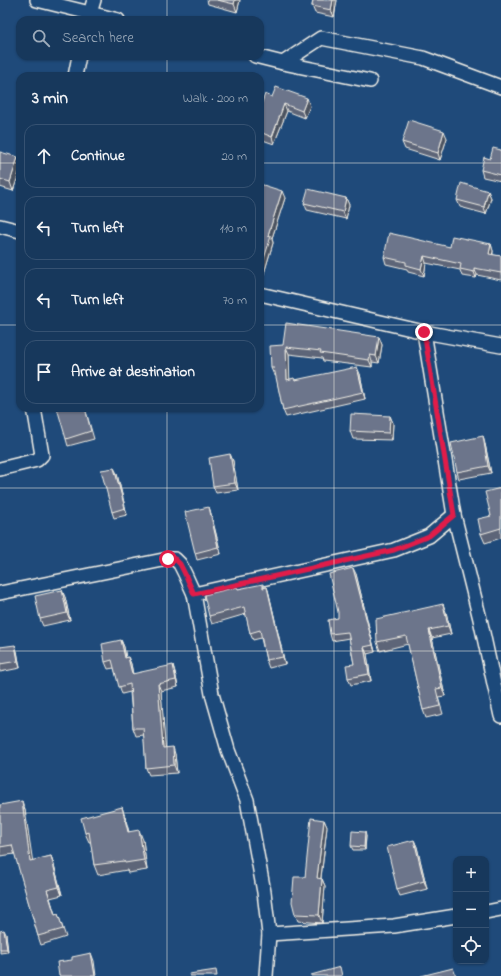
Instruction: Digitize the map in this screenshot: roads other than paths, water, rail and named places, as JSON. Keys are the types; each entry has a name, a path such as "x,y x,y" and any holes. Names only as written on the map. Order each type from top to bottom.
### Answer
{"street":[{"path":"37,0 91,11 106,16"},
{"path":"283,63 321,38 423,58 501,87"},
{"path":"264,58 370,81"},
{"path":"76,72 78,60"},
{"path":"0,226 16,230"},
{"path":"264,295 424,332 501,346"},
{"path":"424,332 454,515 480,619 501,716"},
{"path":"0,469 37,460 42,456 35,412"},
{"path":"194,594 394,550 429,536 454,515"},
{"path":"0,593 137,565 175,559 182,569 194,594 212,694 228,750 247,800 264,892 269,934 266,976"},
{"path":"489,911 501,909"},
{"path":"269,934 394,926 453,916"}]}
